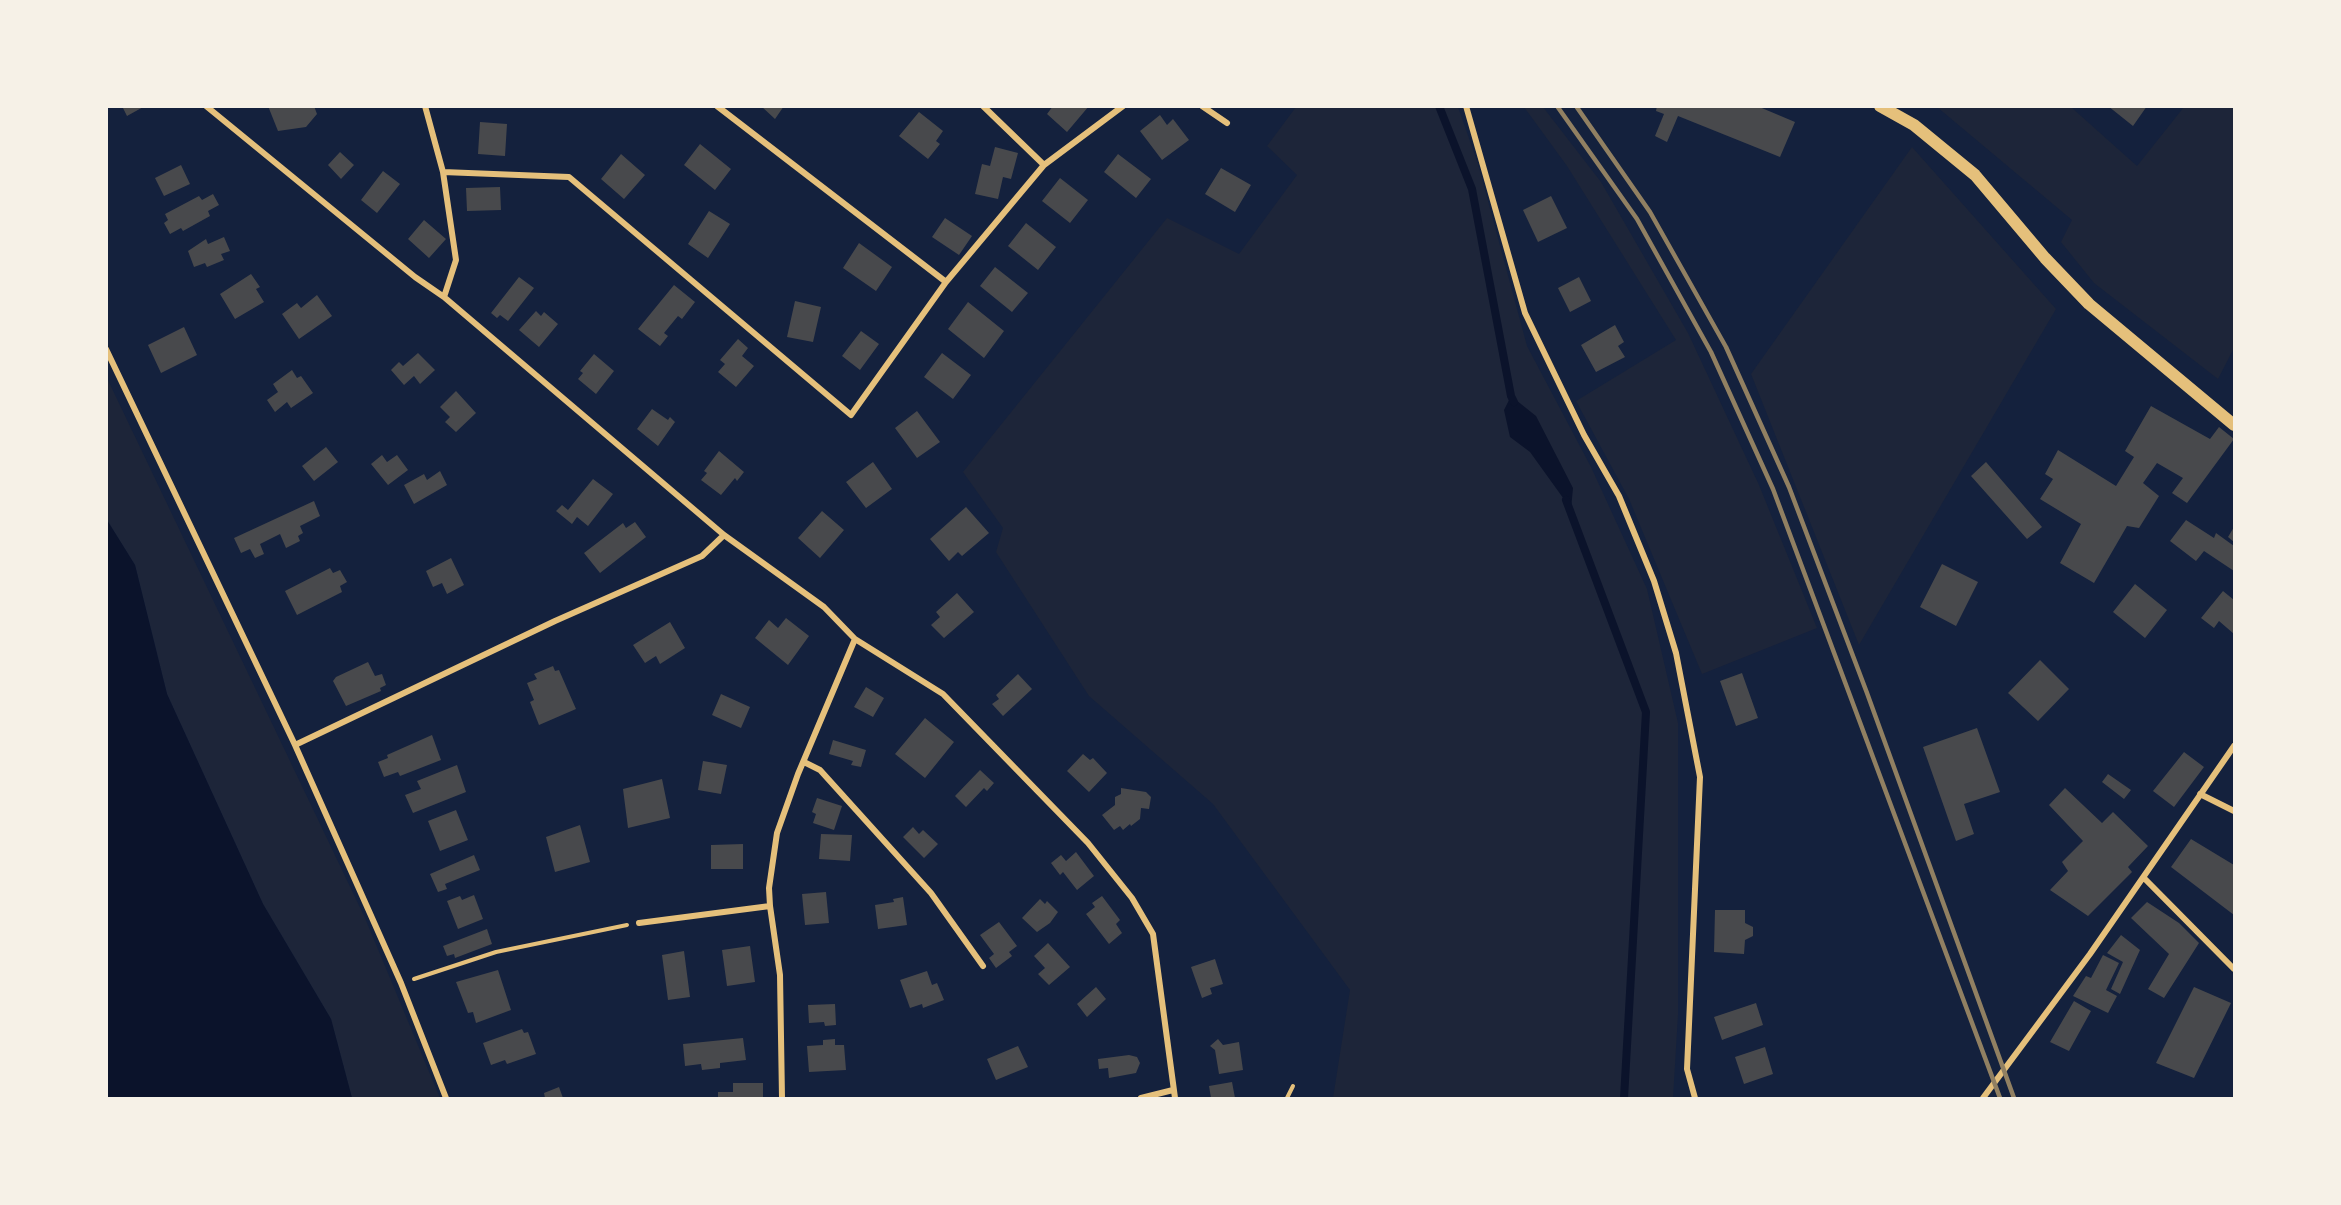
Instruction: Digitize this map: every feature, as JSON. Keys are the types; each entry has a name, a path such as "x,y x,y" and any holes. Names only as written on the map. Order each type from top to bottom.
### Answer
{"main road":[{"path":"1880,106 1914,125 1975,175 2089,304 2235,425"}],"street":[{"path":"206,106 415,278 444,297 724,535 824,607 855,639 943,694 1088,843 1132,898 1154,934 1175,1098"},
{"path":"425,106 443,172 456,260 444,297"},
{"path":"717,106 946,282"},
{"path":"983,106 1044,165"},
{"path":"443,172 569,177 852,415 946,282 1044,165 1123,106"},
{"path":"1202,106 1227,123"},
{"path":"1466,106 1525,313 1584,435 1618,496 1654,581 1676,653 1700,777 1687,1069 1695,1098"},
{"path":"106,349 295,745 401,983 446,1098"},
{"path":"295,745 555,621 702,556 724,535"},
{"path":"782,1098 780,975 770,906 777,833 855,639"},
{"path":"1983,1098 2144,878 2235,746"},
{"path":"804,762 820,770 931,893 983,966"},
{"path":"2200,794 2235,811"},
{"path":"2144,878 2235,969"},
{"path":"639,923 770,906"},
{"path":"1141,1098 1173,1090"}],"path":[{"path":"401,983 496,952 639,923"},
{"path":"1287,1098 1293,1086"}],"shaded area":[{"path":"1296,107 1458,107 1478,164 1527,346 1591,467 1647,589 1678,723 1678,1015 1673,1098 1333,1098 1350,990 1213,804 1089,696 996,552 1003,528 963,472 1167,218 1239,254 1297,175 1267,146"},
{"path":"1524,107 1543,107 1601,182 1688,333 1759,485 1817,628 1702,674 1629,499 1576,401 1676,340 1567,166"},
{"path":"1937,107 2071,107 2137,166 2184,107 2234,107 2234,348 2218,379 2094,283 2061,242 2072,220"},
{"path":"1912,147 2056,309 1859,645 1751,374"},
{"path":"106,376 365,918 440,1098 352,1098 331,1019 263,904 167,694 135,565 107,520"},
{"path":"1511,396 1536,416 1573,488 1571,509 1530,452 1510,437 1504,410"},
{"path":"107,520 135,565 167,694 263,904 331,1019 352,1098 107,1098"}],"building":[{"path":"122,106 145,106 127,116"},
{"path":"268,106 314,106 317,114 306,127 278,131"},
{"path":"761,106 784,106 775,119"},
{"path":"1053,106 1089,106 1067,132 1047,114"},
{"path":"1657,106 1757,106 1795,122 1780,157 1678,116 1667,142 1655,136 1664,114 1656,111"},
{"path":"2108,106 2147,106 2133,126"},
{"path":"919,112 943,131 936,141 940,144 928,159 899,136"},
{"path":"1160,115 1167,125 1173,119 1189,140 1162,160 1140,131"},
{"path":"480,122 507,124 505,156 478,154"},
{"path":"700,144 731,169 715,190 684,165"},
{"path":"995,147 1018,153 1011,179 1003,177 998,199 975,194 982,164 990,166"},
{"path":"340,152 354,165 341,179 328,165"},
{"path":"621,154 645,175 624,199 601,179"},
{"path":"1118,154 1151,179 1136,198 1104,172"},
{"path":"181,165 190,184 164,196 155,178"},
{"path":"1221,168 1251,185 1235,212 1205,194"},
{"path":"383,171 400,184 377,213 361,200"},
{"path":"1060,178 1088,200 1070,223 1042,201"},
{"path":"500,187 501,210 467,211 466,188"},
{"path":"213,194 219,205 208,211 210,216 183,231 181,228 170,234 164,223 168,220 165,214 199,196 202,200"},
{"path":"1551,196 1567,228 1538,242 1523,210"},
{"path":"709,211 730,224 708,258 688,244"},
{"path":"945,218 972,236 959,255 932,237"},
{"path":"424,220 446,239 429,258 408,239"},
{"path":"1026,223 1056,247 1038,270 1008,246"},
{"path":"224,237 230,251 221,254 224,260 207,267 205,263 194,267 188,251 206,239 208,244"},
{"path":"859,243 892,267 876,291 843,268"},
{"path":"995,267 1028,293 1012,312 980,286"},
{"path":"251,274 260,287 256,289 264,302 235,319 220,294"},
{"path":"519,277 534,288 508,321 500,315 497,318 491,313"},
{"path":"1579,277 1591,301 1570,312 1558,288"},
{"path":"674,285 695,302 682,319 678,316 664,333 668,336 660,346 638,329"},
{"path":"317,295 332,316 299,339 282,314 297,303 301,308"},
{"path":"795,301 821,307 813,342 787,337"},
{"path":"968,302 1004,331 984,358 948,329"},
{"path":"536,311 541,316 544,312 558,324 539,347 519,330"},
{"path":"1615,325 1624,342 1618,346 1625,357 1596,372 1581,345"},
{"path":"184,327 197,355 161,373 148,345"},
{"path":"861,331 879,344 860,370 842,356"},
{"path":"738,339 748,348 742,356 754,366 736,387 718,372 725,364 720,360"},
{"path":"418,353 435,370 420,384 414,376 404,385 391,370 399,362 403,366"},
{"path":"942,353 971,375 953,399 924,377"},
{"path":"594,354 614,371 596,394 578,379 583,373 580,371"},
{"path":"292,370 297,378 301,376 313,393 291,408 287,402 275,412 267,400 278,392 273,384"},
{"path":"456,391 476,413 456,432 445,422 450,417 440,407"},
{"path":"2151,406 2210,439 2219,427 2234,439 2187,503 2172,493 2183,478 2157,463 2143,483 2159,496 2139,528 2127,526 2094,583 2060,563 2081,524 2040,499 2053,479 2045,474 2058,450 2116,486 2134,457 2125,451"},
{"path":"652,409 668,420 670,417 675,422 658,446 637,429"},
{"path":"917,411 940,442 917,458 895,428"},
{"path":"326,447 338,462 314,481 302,466"},
{"path":"719,451 744,472 737,481 735,478 721,495 701,480 707,473 704,471"},
{"path":"382,455 387,462 397,455 408,470 388,485 371,464"},
{"path":"873,462 892,489 866,508 846,482"},
{"path":"1986,462 2042,527 2027,539 1971,476"},
{"path":"440,471 447,485 414,504 404,485 424,474 427,480"},
{"path":"593,479 613,494 588,526 577,517 572,524 556,511 562,505 568,510"},
{"path":"314,501 320,516 300,526 303,533 298,536 300,541 286,548 280,534 260,544 264,554 255,558 250,549 241,553 234,538"},
{"path":"966,507 989,533 962,556 958,552 949,561 930,539"},
{"path":"822,511 844,530 820,558 798,538"},
{"path":"2186,520 2214,538 2216,533 2234,546 2234,571 2204,551 2196,561 2170,541"},
{"path":"635,522 646,537 600,573 584,553 623,523 626,528"},
{"path":"2234,527 2234,542 2228,537"},
{"path":"451,558 464,585 447,594 442,583 433,587 426,571"},
{"path":"1942,564 1978,582 1956,626 1920,607"},
{"path":"330,568 333,573 340,570 347,582 340,586 342,592 297,615 285,591"},
{"path":"2135,584 2167,610 2145,638 2113,612"},
{"path":"2223,591 2234,600 2234,634 2219,621 2214,628 2201,618"},
{"path":"957,593 974,612 944,638 931,625 940,617 936,612"},
{"path":"786,618 809,636 788,665 755,638 769,620 778,628"},
{"path":"670,622 685,648 660,664 656,656 645,663 633,645"},
{"path":"2040,660 2069,689 2038,721 2008,693"},
{"path":"368,662 375,676 382,674 386,685 380,688 381,691 346,706 333,681 336,677"},
{"path":"553,666 555,671 559,670 576,709 539,725 530,702 534,700 527,683 537,679 534,674"},
{"path":"1742,673 1758,718 1736,726 1720,681"},
{"path":"1018,674 1032,689 1003,716 992,704 999,699 996,695"},
{"path":"866,687 884,698 873,717 854,707"},
{"path":"721,694 750,707 741,728 712,715"},
{"path":"925,718 954,742 925,778 895,754"},
{"path":"1977,728 2000,792 1964,804 1974,834 1956,841 1923,747"},
{"path":"432,735 441,760 400,776 398,772 384,777 378,762 388,758 387,755"},
{"path":"833,740 866,750 861,767 851,765 853,761 829,754"},
{"path":"2184,752 2204,767 2174,807 2153,791"},
{"path":"1083,754 1090,760 1093,758 1107,773 1089,792 1067,771"},
{"path":"703,761 727,765 721,794 698,790"},
{"path":"457,765 466,792 413,813 405,795 421,789 417,781"},
{"path":"980,770 994,783 987,791 984,788 966,807 955,796"},
{"path":"2108,774 2131,790 2124,799 2102,782"},
{"path":"662,779 670,818 628,828 623,789"},
{"path":"1121,788 1146,792 1151,797 1149,809 1141,808 1140,819 1131,826 1130,824 1123,830 1120,826 1114,830 1102,815 1115,805 1115,797 1121,794"},
{"path":"2065,788 2102,823 2113,812 2148,846 2128,867 2132,872 2088,916 2050,890 2068,871 2062,862 2083,841 2049,805"},
{"path":"817,798 842,806 834,830 813,823 816,814 812,812"},
{"path":"456,810 468,840 440,851 428,821"},
{"path":"580,825 590,862 555,872 546,837"},
{"path":"913,827 919,834 923,830 938,844 924,858 903,837"},
{"path":"821,834 852,835 850,861 819,859"},
{"path":"2191,839 2234,865 2234,915 2171,867"},
{"path":"743,844 743,869 711,869 711,845"},
{"path":"1076,852 1094,876 1077,890 1063,872 1060,875 1051,863 1061,855 1066,861"},
{"path":"474,855 480,870 445,884 447,889 438,892 430,874"},
{"path":"826,892 829,923 805,925 802,894"},
{"path":"474,895 483,919 458,929 447,901 460,896 462,900"},
{"path":"1102,896 1120,920 1116,924 1122,933 1109,944 1086,914 1095,907 1092,903"},
{"path":"903,897 907,925 878,929 875,905 894,902 893,899"},
{"path":"1040,899 1045,904 1047,901 1058,912 1050,923 1037,932 1022,918"},
{"path":"2147,902 2179,923 2199,943 2164,998 2148,989 2169,954 2131,918"},
{"path":"1715,910 1745,910 1745,923 1753,927 1753,936 1745,940 1744,954 1714,952"},
{"path":"999,922 1017,946 1009,952 1012,956 996,968 989,958 994,954 980,935"},
{"path":"487,929 492,944 455,958 454,954 447,956 443,946"},
{"path":"2121,935 2140,950 2120,994 2111,989 2123,962 2107,953"},
{"path":"1048,943 1070,967 1049,985 1038,974 1045,968 1034,956"},
{"path":"750,946 755,982 727,986 722,950"},
{"path":"684,951 690,997 668,1000 662,955"},
{"path":"2103,955 2119,963 2106,990 2117,996 2108,1013 2073,996 2086,976 2091,978"},
{"path":"1215,959 1223,984 1210,988 1212,994 1202,998 1191,967"},
{"path":"498,970 511,1010 476,1023 473,1012 468,1013 456,982"},
{"path":"927,971 932,985 937,983 944,1000 923,1008 922,1004 910,1008 900,980"},
{"path":"1096,987 1106,999 1087,1017 1077,1004"},
{"path":"2194,987 2231,1003 2194,1078 2156,1063"},
{"path":"2074,1001 2091,1011 2069,1051 2050,1042"},
{"path":"1756,1003 1763,1025 1722,1040 1714,1017"},
{"path":"835,1004 836,1025 825,1026 824,1022 809,1023 808,1005"},
{"path":"522,1029 524,1033 528,1032 536,1054 507,1064 505,1060 491,1065 483,1043"},
{"path":"743,1038 746,1060 720,1063 720,1068 702,1070 701,1064 685,1066 683,1044"},
{"path":"835,1039 835,1045 844,1045 846,1070 809,1072 807,1046 823,1045 823,1040"},
{"path":"1218,1039 1223,1045 1239,1042 1243,1070 1219,1074 1215,1050 1210,1046"},
{"path":"1018,1046 1028,1067 996,1080 987,1059"},
{"path":"1765,1047 1773,1074 1744,1084 1735,1057"},
{"path":"1129,1055 1137,1057 1140,1063 1136,1073 1109,1078 1108,1068 1099,1069 1098,1059"},
{"path":"1232,1082 1235,1098 1211,1098 1209,1086"},
{"path":"733,1083 763,1083 763,1098 718,1098 718,1092 733,1092"},
{"path":"559,1087 563,1098 545,1098 544,1093"}],"waterway":[{"path":"1439,106 1472,189 1514,402"},
{"path":"1566,500 1646,712 1624,1098"}],"railway":[{"path":"1557,106 1637,219 1711,352 1773,489 2000,1098"},
{"path":"1576,106 1650,212 1726,347 1789,487 1867,693 2014,1098"}]}
